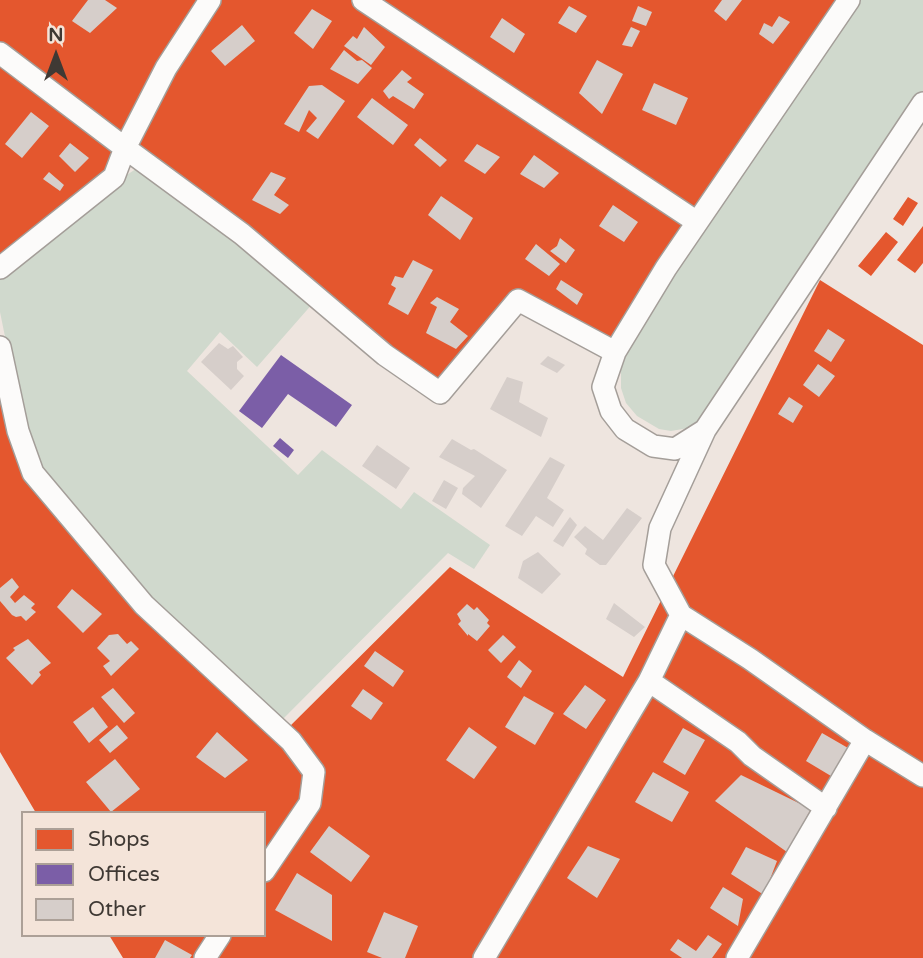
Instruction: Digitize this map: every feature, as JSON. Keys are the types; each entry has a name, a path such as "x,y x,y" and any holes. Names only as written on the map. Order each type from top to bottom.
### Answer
{"street":[{"path":"0,268 114,177 125,148 166,68 210,0"},
{"path":"363,0 697,222"},
{"path":"705,430 675,449 653,446 625,429 611,411 603,387 615,352 666,268 849,0"},
{"path":"0,53 242,234 385,355 440,393 517,300 615,352"},
{"path":"923,103 705,430 660,528 654,565 681,615 750,659 865,740 923,775"},
{"path":"0,347 18,431 33,473 144,606 291,741 314,772 310,803 266,867"},
{"path":"484,958 649,681 681,615"},
{"path":"649,681 738,742 752,756 825,808"},
{"path":"737,958 865,740"},
{"path":"205,958 219,937"}],"shaded area":[{"path":"856,0 923,0 923,91 700,426 671,431 659,429 637,416 626,403 621,388 621,355"},
{"path":"142,165 314,302 257,367 220,332 187,371 298,475 322,450 401,509 414,492 490,545 474,569 448,553 279,723 148,602 38,470 24,430 0,312 0,275 119,180"}],"building: Shops":[{"path":"0,0 841,0 612,344 516,293 439,386 132,146 110,174 0,261"},
{"path":"908,197 918,203 903,226 893,219"},
{"path":"923,226 923,263 915,273 897,260"},
{"path":"886,232 898,242 871,276 858,266"},
{"path":"820,280 923,345 923,958 123,958 110,937 266,937 266,811 35,811 0,752 0,372 28,475 279,737 450,567 623,677"}],"building: Offices":[{"path":"281,355 352,405 336,427 288,394 262,428 239,411"},
{"path":"280,438 294,450 288,458 273,446"}],"building: Other":[{"path":"88,0 105,0 117,8 90,33 72,21"},
{"path":"722,0 742,0 726,21 714,11"},
{"path":"569,6 587,16 576,33 558,23"},
{"path":"638,6 652,12 646,26 632,21"},
{"path":"312,9 332,21 313,49 294,33"},
{"path":"779,16 790,22 773,44 759,34 764,23 772,27"},
{"path":"502,18 525,34 514,53 490,37"},
{"path":"242,25 255,41 225,66 211,51"},
{"path":"364,27 385,47 371,65 344,46 353,36 357,39"},
{"path":"631,27 640,31 632,47 622,45"},
{"path":"344,50 357,61 362,60 372,68 358,84 330,69"},
{"path":"597,60 623,74 602,114 579,93"},
{"path":"402,70 412,78 407,82 424,94 414,109 393,96 389,99 383,91"},
{"path":"654,83 688,98 676,125 642,110"},
{"path":"322,85 345,101 318,139 306,131 317,118 309,110 299,132 284,124 309,86"},
{"path":"372,98 408,125 393,145 357,117"},
{"path":"31,112 49,126 22,158 5,144"},
{"path":"420,138 447,160 440,167 414,145"},
{"path":"70,143 89,158 75,172 59,156"},
{"path":"477,144 500,157 485,174 464,161"},
{"path":"534,155 559,173 544,188 520,174"},
{"path":"49,172 64,185 60,191 43,179"},
{"path":"271,172 286,178 274,195 289,205 280,214 252,200"},
{"path":"441,196 473,218 460,240 428,215"},
{"path":"613,205 638,222 624,242 599,226"},
{"path":"560,238 575,250 566,263 550,251 557,246"},
{"path":"536,244 560,264 549,276 525,259"},
{"path":"413,260 433,270 408,315 388,304 396,288 391,285 395,276 403,278"},
{"path":"561,280 583,294 577,305 556,289"},
{"path":"437,297 459,309 450,322 468,336 456,349 426,333 437,307 430,303"},
{"path":"828,329 845,340 831,362 814,351"},
{"path":"219,343 228,349 233,346 243,357 237,362 237,369 244,376 231,390 201,362"},
{"path":"548,356 565,365 557,373 540,364"},
{"path":"818,364 835,376 819,397 803,385"},
{"path":"507,377 523,382 519,402 548,418 541,437 490,409"},
{"path":"789,397 803,406 793,423 778,414"},
{"path":"452,439 507,470 481,508 462,494 463,488 475,476 439,457"},
{"path":"377,445 410,468 396,489 362,466"},
{"path":"550,457 565,465 547,498 564,510 553,527 536,516 522,536 505,526"},
{"path":"444,480 458,488 446,509 432,501"},
{"path":"627,508 642,518 606,565 600,565 585,554 587,549 574,537 585,526 603,540"},
{"path":"570,517 577,525 563,547 553,541"},
{"path":"538,552 561,574 542,594 518,578 523,561"},
{"path":"12,578 19,587 10,597 15,603 24,595 35,604 31,608 36,612 26,621 21,616 12,615 0,601 0,588"},
{"path":"72,589 102,614 83,633 57,607"},
{"path":"614,603 645,627 634,637 606,619"},
{"path":"467,604 474,610 477,607 489,620 487,623 490,626 477,641 468,636 458,624 461,621 457,614"},
{"path":"118,634 127,644 131,641 139,649 111,676 103,666 110,661 97,648 109,635"},
{"path":"503,635 516,647 501,663 488,650"},
{"path":"28,639 51,663 39,672 41,675 32,685 6,658 15,650 13,648"},
{"path":"375,651 404,671 393,687 364,666"},
{"path":"519,660 532,671 521,688 507,677"},
{"path":"585,685 606,700 586,729 563,714"},
{"path":"113,688 135,713 124,723 101,697"},
{"path":"363,689 383,703 371,720 351,706"},
{"path":"524,696 554,713 535,745 505,727"},
{"path":"93,707 108,727 89,743 73,722"},
{"path":"117,725 128,738 110,753 99,740"},
{"path":"469,727 497,747 474,779 446,760"},
{"path":"683,728 705,740 685,775 663,762"},
{"path":"217,732 248,760 225,778 196,757"},
{"path":"822,733 848,748 831,776 806,761"},
{"path":"115,759 140,789 110,811 86,782"},
{"path":"653,772 689,792 672,822 635,802"},
{"path":"741,775 811,809 787,852 715,801"},
{"path":"329,826 370,856 351,882 310,852"},
{"path":"588,846 620,859 597,898 567,878"},
{"path":"746,847 777,861 764,895 731,874"},
{"path":"297,873 332,895 332,941 275,910"},
{"path":"723,887 743,899 738,926 710,908"},
{"path":"384,912 418,926 405,958 382,958 367,952"},
{"path":"708,935 722,944 712,958 682,958 670,950 678,939 696,951"},
{"path":"165,940 192,955 190,958 155,958"}]}
